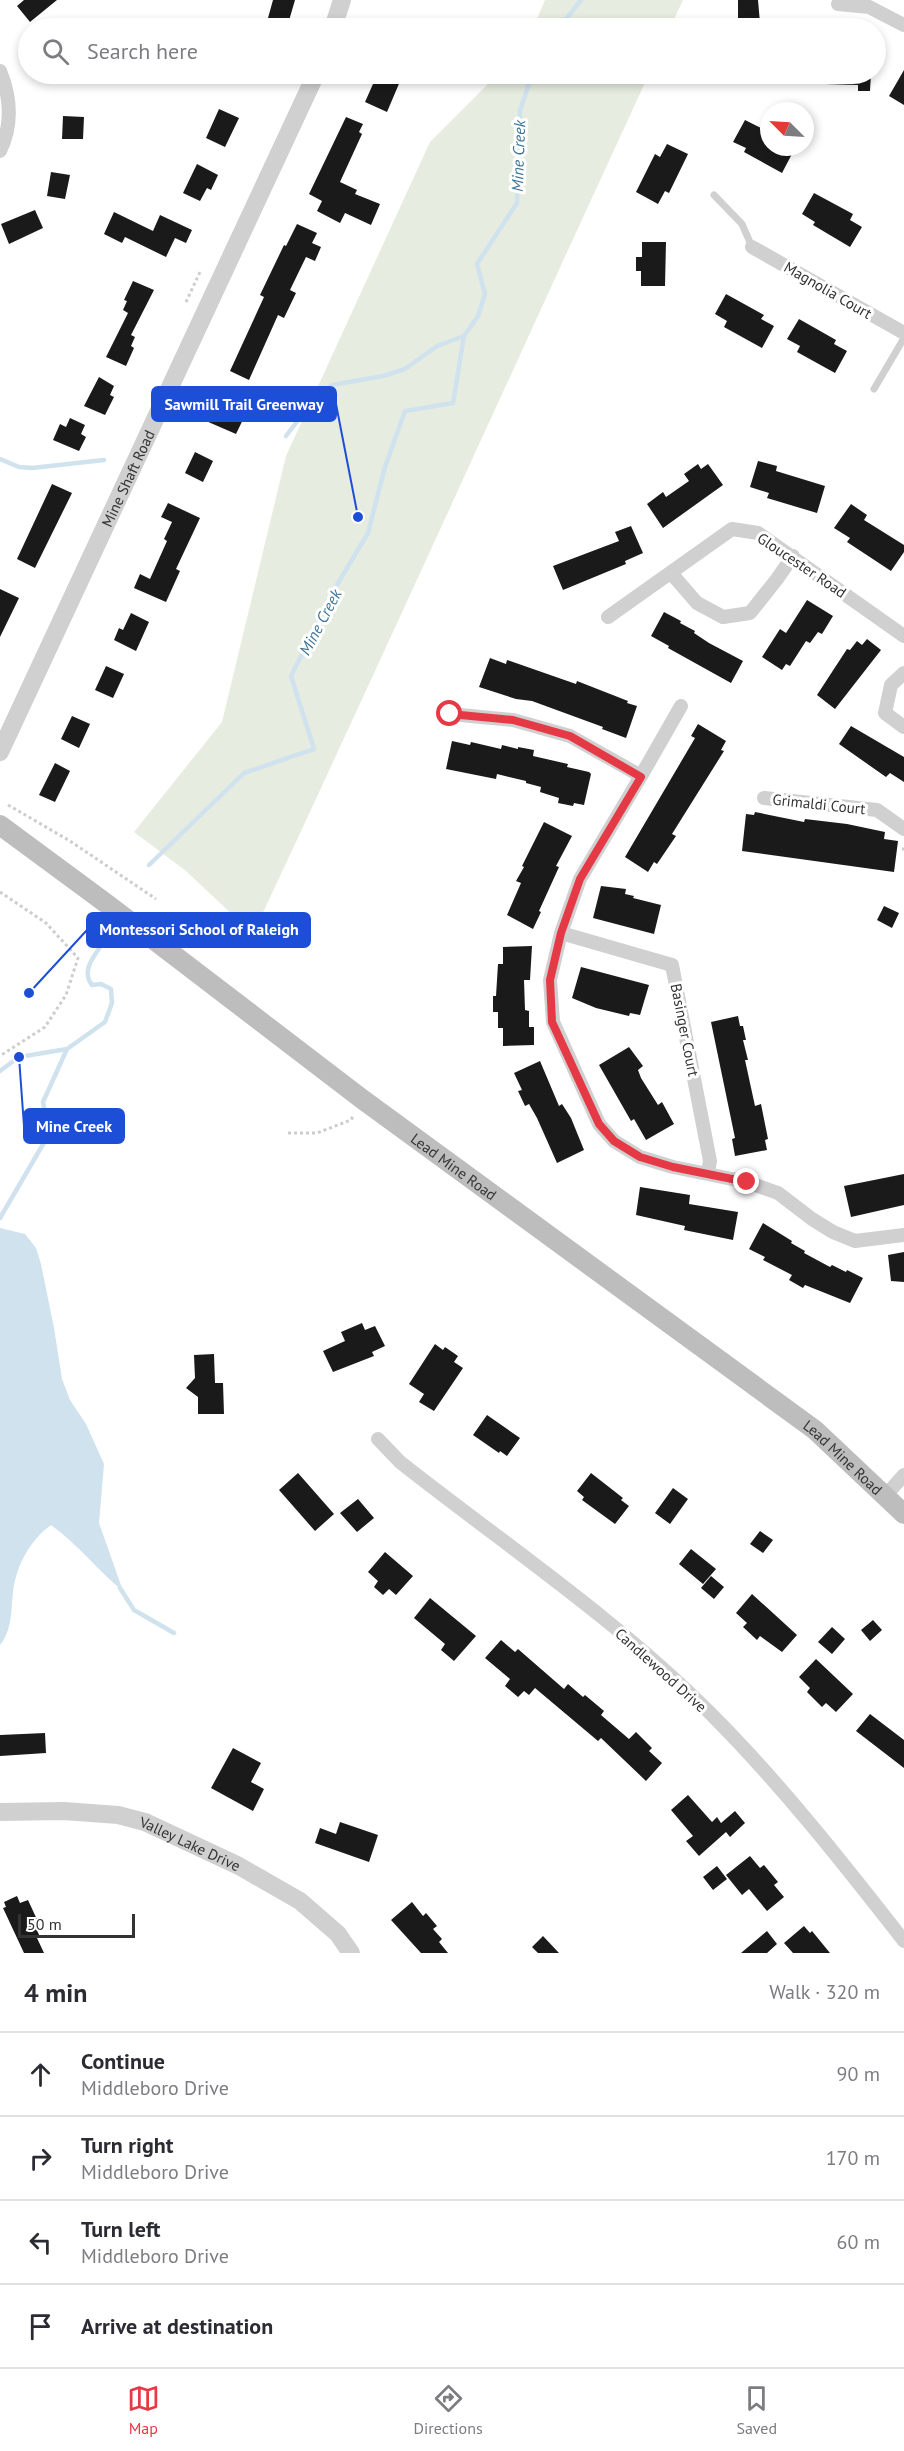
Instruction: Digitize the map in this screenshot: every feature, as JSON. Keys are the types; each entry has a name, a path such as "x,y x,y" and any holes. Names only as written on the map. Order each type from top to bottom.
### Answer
{"main road":[{"name":"Lead Mine Road","path":"0,825 362,1099 815,1430 904,1514"}],"street":[{"path":"336,18 342,0"},
{"path":"838,4 869,7 904,25"},
{"path":"0,71 7,88 10,118 0,151"},
{"name":"Mine Shaft Road","path":"0,752 311,84"},
{"name":"Magnolia Court","path":"752,248 904,336"},
{"name":"Gloucester Road","path":"608,617 732,530 758,533 904,636"},
{"path":"671,573 697,603 723,616 750,613 793,556"},
{"path":"904,673 891,685 885,713 904,727"},
{"path":"681,706 580,879 561,933 550,980 552,1022 599,1124 614,1141 640,1157 673,1167 747,1182 778,1193 812,1219 833,1232 855,1241 904,1234"},
{"path":"450,714 513,720 570,736 641,777"},
{"name":"Grimaldi Court","path":"764,798 877,810 904,829"},
{"name":"Basinger Court","path":"561,933 672,965 710,1161 708,1173"},
{"name":"Candlewood Drive","path":"378,1439 400,1462 626,1637 711,1714 823,1838 904,1941"},
{"path":"886,1495 904,1475"},
{"name":"Valley Lake Drive","path":"0,1812 64,1811 118,1815 145,1822 239,1866 300,1901 338,1934 351,1953"}],"lane":[{"path":"714,195 742,224 752,248"},
{"path":"874,389 904,336"}],"path":[{"path":"186,302 200,273"},
{"path":"8,805 70,841 156,899"},
{"path":"0,892 46,923 78,958 66,995 45,1026 0,1056"},
{"path":"288,1134 317,1133 351,1120 362,1099"}],"shaded area":[{"path":"545,0 683,0 675,18 537,18"},
{"path":"488,84 644,84 253,934 186,871 134,832 222,722 286,456 430,142"}],"water":[{"path":"0,1228 25,1234 36,1248 54,1328 62,1379 70,1400 86,1424 104,1464 99,1523 123,1591 51,1525 37,1538 21,1563 13,1592 9,1627 0,1645"}],"building":[{"path":"24,0 57,0 35,18 27,18 17,6"},
{"path":"273,0 295,0 290,18 268,18"},
{"path":"738,0 758,0 760,18 738,18"},
{"path":"904,70 904,105 889,96"},
{"path":"373,84 399,84 387,112 365,102"},
{"path":"825,84 870,84 870,91 858,91 858,85"},
{"path":"219,109 239,118 225,147 206,138"},
{"path":"63,116 84,117 83,139 62,139"},
{"path":"346,117 363,124 359,132 362,134 340,182 357,190 355,194 380,204 371,225 345,213 340,223 317,211 322,201 309,194"},
{"path":"745,120 760,128 760,156 791,156 782,173 744,152 746,148 733,142"},
{"path":"667,144 688,154 669,193 665,191 658,204 636,192 655,154 660,157"},
{"path":"197,164 218,175 211,190 207,188 200,201 183,193"},
{"path":"51,172 70,175 65,199 47,196"},
{"path":"814,193 853,214 850,220 862,227 850,247 813,225 815,222 802,214"},
{"path":"35,210 43,228 9,244 1,224"},
{"path":"114,212 153,231 160,215 192,230 186,243 175,238 166,257 125,237 122,243 104,234"},
{"path":"297,224 317,233 312,243 321,247 315,261 306,257 290,290 296,293 284,318 278,315 249,380 230,371 264,297 260,295 284,245 286,246"},
{"path":"642,242 666,242 665,286 641,286 641,271 636,271 636,257 642,257"},
{"path":"133,281 154,290 131,335 135,337 131,346 134,348 126,366 106,357 128,313 123,310 127,301 124,300"},
{"path":"726,294 764,315 761,319 774,326 762,348 724,327 727,321 715,314"},
{"path":"799,319 836,340 834,344 847,351 835,373 797,352 800,346 787,339"},
{"path":"99,377 114,386 110,395 114,397 105,415 84,406"},
{"path":"230,394 251,403 236,434 206,421 212,407 223,411"},
{"path":"70,418 85,425 81,434 86,437 79,451 53,440 60,424 66,427"},
{"path":"195,452 213,461 203,482 185,473"},
{"path":"758,461 777,466 776,471 825,486 817,513 767,498 769,493 750,487"},
{"path":"698,464 701,469 708,464 723,485 663,528 647,504 663,492 666,497 689,481 684,474"},
{"path":"52,484 72,493 35,568 17,559"},
{"path":"168,503 200,518 176,569 180,571 166,602 134,588 140,574 150,579 167,541 164,539 172,522 161,517"},
{"path":"851,504 867,515 864,520 904,545 904,552 891,571 847,542 850,538 834,528"},
{"path":"631,526 643,553 625,561 626,564 563,590 553,566 619,541 615,532"},
{"path":"0,589 19,598 0,637"},
{"path":"807,600 833,616 822,634 818,632 810,643 806,641 790,666 786,664 782,670 762,657 780,629 786,633"},
{"path":"664,612 681,621 680,623 695,631 694,633 709,643 743,661 731,683 651,636"},
{"path":"131,613 149,622 136,651 114,640 119,628 123,630"},
{"path":"867,639 881,650 835,709 817,695 847,649 850,650 857,641 862,645"},
{"path":"490,658 506,664 507,660 576,684 577,681 637,706 626,738 602,729 603,727 532,701 516,699 479,687"},
{"path":"106,666 124,674 113,698 95,690"},
{"path":"72,716 90,724 79,748 61,739"},
{"path":"698,724 726,741 721,750 724,751 672,834 676,836 657,864 654,862 648,872 625,857 695,738 691,736"},
{"path":"851,726 904,757 904,782 890,773 886,777 839,744"},
{"path":"452,741 470,745 471,742 501,749 502,745 534,750 533,756 568,764 567,767 589,772 591,774 584,805 574,803 573,806 558,803 559,798 540,792 541,787 526,783 526,781 497,774 496,779 446,769"},
{"path":"55,763 70,771 55,802 39,795"},
{"path":"755,812 804,822 805,819 847,824 885,832 884,839 898,841 894,872 742,851 746,814 754,815"},
{"path":"544,822 572,836 556,866 559,867 533,929 507,915 521,883 516,881"},
{"path":"601,886 626,889 625,894 634,896 633,898 661,905 654,934 593,918"},
{"path":"884,906 899,913 892,928 877,920"},
{"path":"532,946 530,980 524,980 525,1010 529,1011 529,1027 534,1027 534,1045 503,1046 503,1028 498,1028 498,1012 493,1012 498,964 503,964 503,947"},
{"path":"581,967 649,985 640,1015 630,1013 629,1016 596,1008 572,998"},
{"path":"738,1016 746,1040 743,1040 748,1060 745,1060 755,1106 761,1104 768,1139 765,1140 767,1150 735,1156 732,1139 735,1138 711,1022"},
{"path":"629,1047 643,1066 638,1070 641,1078 658,1105 662,1102 674,1124 646,1140 634,1119 631,1121 599,1065"},
{"path":"540,1061 559,1106 562,1104 571,1118 584,1150 557,1163 537,1118 529,1104 525,1106 518,1091 522,1090 514,1073"},
{"path":"904,1174 904,1205 851,1217 844,1186"},
{"path":"640,1187 690,1195 689,1204 738,1212 733,1240 684,1230 685,1226 636,1215"},
{"path":"763,1223 792,1241 791,1243 805,1251 804,1253 830,1267 832,1265 846,1272 847,1270 863,1278 850,1303 805,1285 803,1288 789,1280 792,1275 763,1260 765,1257 749,1249"},
{"path":"904,1252 904,1282 891,1281 888,1255"},
{"path":"362,1323 365,1330 375,1326 385,1346 372,1352 374,1356 333,1372 323,1351 345,1341 341,1332"},
{"path":"435,1344 443,1350 445,1347 458,1356 454,1362 463,1368 434,1411 419,1402 424,1394 409,1384"},
{"path":"214,1354 215,1383 223,1383 224,1414 198,1414 198,1397 186,1388 195,1378 194,1355"},
{"path":"487,1415 520,1438 507,1456 473,1435"},
{"path":"298,1473 334,1514 315,1531 279,1490"},
{"path":"591,1473 623,1498 621,1500 629,1506 615,1524 582,1500 584,1497 577,1491"},
{"path":"673,1488 688,1499 670,1524 655,1513"},
{"path":"358,1499 374,1518 357,1532 340,1513"},
{"path":"760,1531 773,1540 763,1553 750,1544"},
{"path":"691,1549 716,1569 703,1584 679,1564"},
{"path":"385,1552 413,1576 396,1595 389,1589 383,1595 374,1587 378,1581 368,1572"},
{"path":"711,1576 724,1587 714,1599 701,1588"},
{"path":"752,1594 797,1635 782,1652 760,1636 757,1640 743,1627 747,1623 736,1613"},
{"path":"430,1598 476,1636 454,1661 441,1650 445,1644 414,1618"},
{"path":"873,1620 882,1630 870,1641 861,1630"},
{"path":"832,1627 845,1639 832,1654 818,1642"},
{"path":"501,1640 515,1652 518,1649 564,1689 568,1684 583,1697 585,1695 604,1711 601,1715 629,1739 636,1732 652,1748 649,1751 662,1763 646,1781 601,1738 598,1741 535,1688 529,1695 524,1691 518,1697 505,1686 510,1679 485,1658"},
{"path":"816,1659 853,1694 836,1712 826,1703 822,1707 807,1692 810,1688 799,1677"},
{"path":"870,1714 904,1740 904,1768 856,1731"},
{"path":"45,1733 46,1753 0,1756 0,1735"},
{"path":"233,1748 261,1763 251,1782 264,1789 253,1811 211,1788"},
{"path":"688,1795 712,1822 717,1817 721,1823 735,1811 745,1823 730,1837 726,1832 699,1856 686,1841 693,1836 671,1810"},
{"path":"340,1822 378,1835 369,1862 315,1843 320,1828 336,1834"},
{"path":"750,1856 760,1868 764,1865 778,1882 774,1885 784,1897 767,1911 749,1889 742,1895 726,1875"},
{"path":"717,1866 727,1879 713,1890 703,1877"},
{"path":"17,1896 20,1903 28,1900 40,1926 36,1928 40,1937 37,1938 44,1953 24,1953 3,1908 6,1907 4,1902"},
{"path":"412,1902 423,1916 426,1913 437,1926 433,1929 442,1939 439,1942 448,1953 421,1953 391,1920"},
{"path":"804,1926 810,1933 812,1931 830,1953 793,1953 784,1943"},
{"path":"767,1931 777,1944 767,1953 741,1953"},
{"path":"543,1936 559,1953 538,1953 532,1947"}],"waterway":[{"name":"Mine Creek","path":"567,18 581,0"},
{"path":"286,436 312,402 332,385 383,376 405,369 437,346 464,336 478,316 485,294 477,264 517,203 520,111 529,84"},
{"name":"Mine Creek","path":"149,865 244,773 314,749 291,676 338,583 368,533 385,467 405,411 453,403 464,336"},
{"path":"0,459 19,467 32,468 104,460"},
{"name":"Mine Creek","path":"0,1071 19,1057 67,1049 105,1022 112,1003 111,989 101,984 92,985 88,974 90,962 104,941"},
{"path":"0,1218 49,1134 43,1102 67,1049"},
{"path":"120,1588 134,1610 174,1633"}],"place":[{"name":"Sawmill Trail Greenway","path":"358,517"},
{"name":"Montessori School of Raleigh","path":"29,993"},
{"name":"Mine Creek","path":"19,1057"}],"route":[{"path":"450,714 513,720 570,736 641,777 580,879 561,933 550,980 552,1022 599,1124 614,1141 640,1157 673,1167 747,1182"}]}
